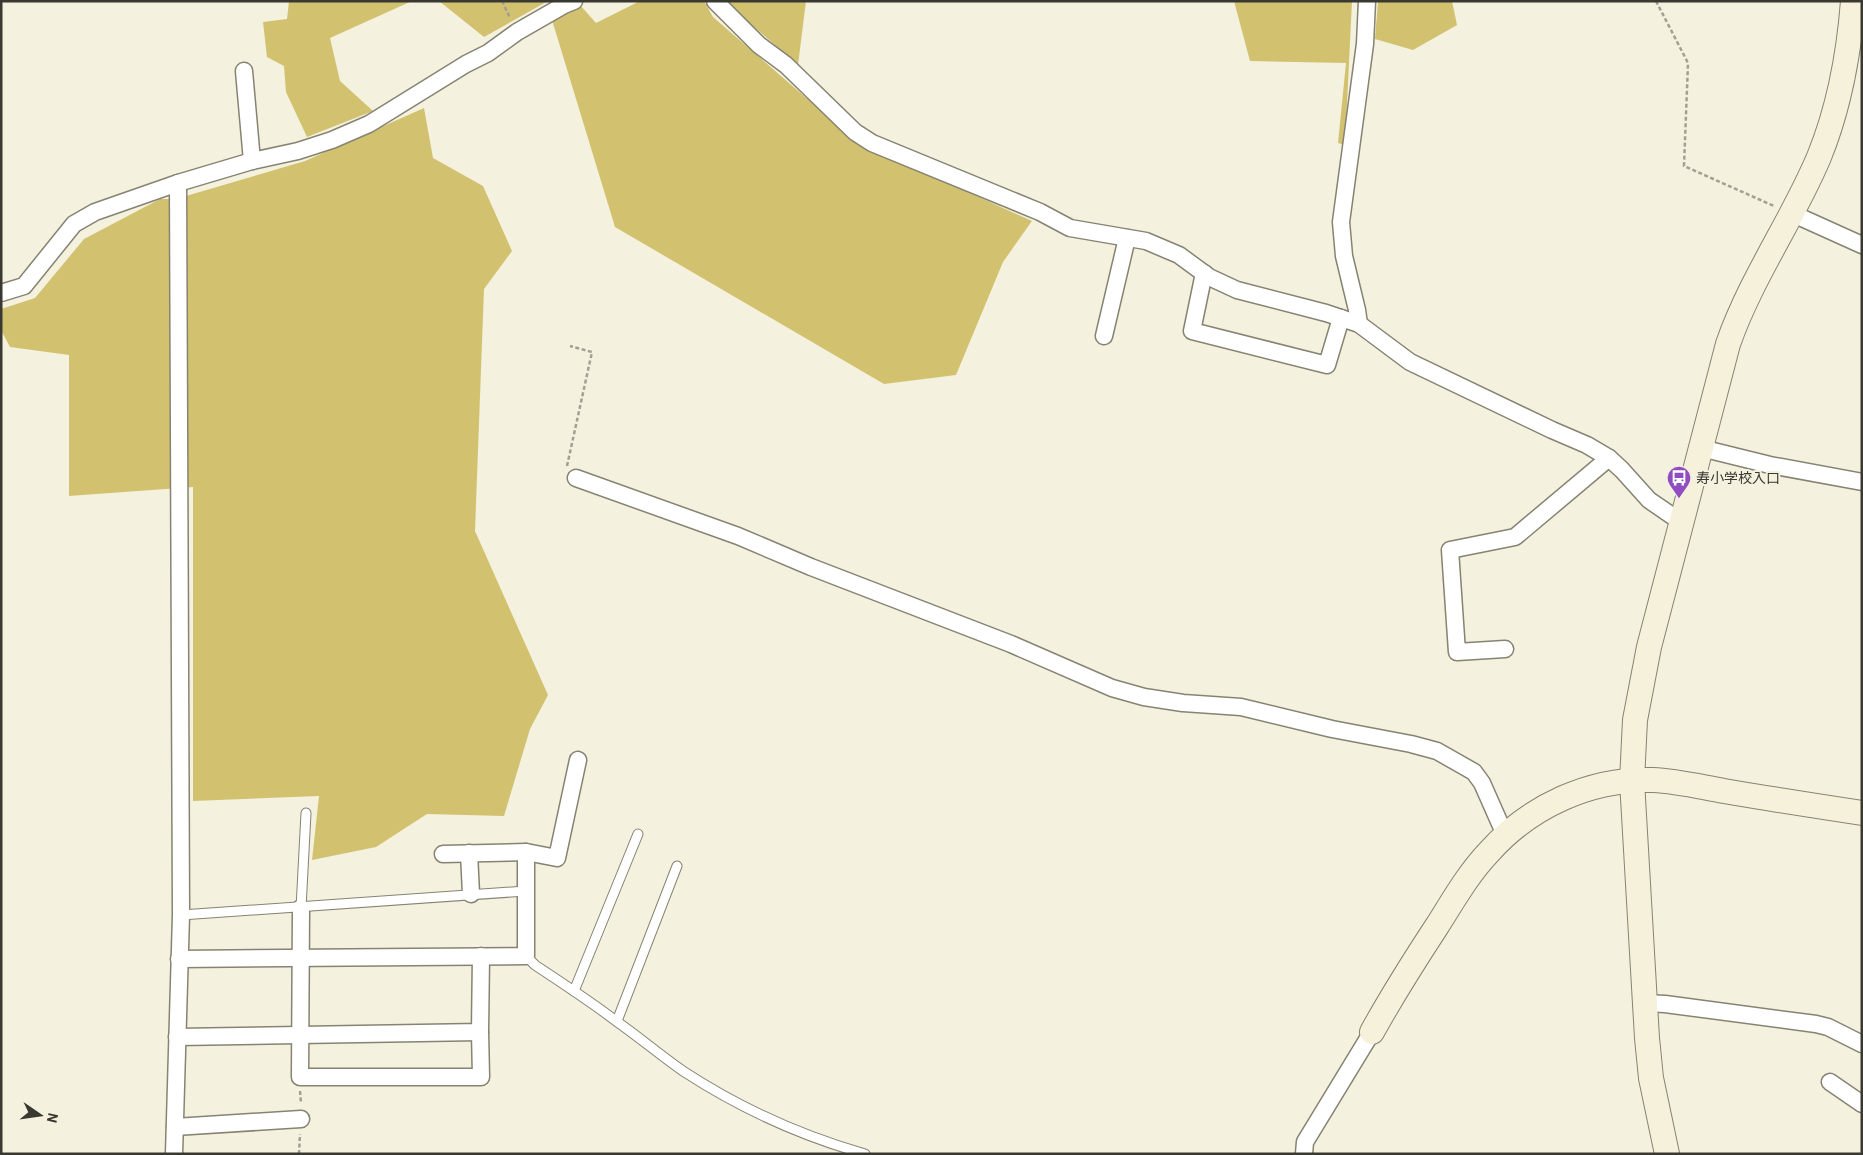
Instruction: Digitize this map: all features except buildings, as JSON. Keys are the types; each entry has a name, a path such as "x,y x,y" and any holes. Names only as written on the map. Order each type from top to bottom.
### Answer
{"street":[{"path":"1,293 24,286 74,224 95,212 178,183 332,140 369,124 466,64 488,53 517,32 574,1"},
{"path":"715,1 759,45 786,65 855,132 872,143 1040,212 1070,228 1146,241 1179,255 1204,274 1237,290 1359,324 1410,362 1587,445 1609,458 1649,500 1681,522"},
{"path":"1359,324 1344,256 1341,222 1365,44 1367,1"},
{"path":"1667,1154 1652,1078 1644,1003 1632,781 1636,720 1641,682 1728,344 1738,315 1753,283 1819,156 1839,96 1853,1"},
{"path":"244,71 252,161"},
{"path":"174,1154 181,915 178,183"},
{"path":"1791,213 1862,244"},
{"path":"1104,336 1127,238"},
{"path":"1204,274 1192,331 1327,365 1341,318"},
{"path":"1701,448 1770,465 1862,482"},
{"path":"1505,649 1457,652 1450,550 1514,537 1609,458"},
{"path":"576,478 738,536 811,567 1012,644 1112,688 1154,699 1241,707 1332,729 1411,744 1437,751 1474,772 1482,783 1505,835"},
{"path":"443,854 526,852 556,858 578,760"},
{"path":"1302,1150 1409,970 1472,872 1505,835 1533,814 1557,800 1580,790 1614,782 1653,780 1862,813"},
{"path":"179,959 526,956 526,852"},
{"path":"469,853 471,894"},
{"path":"301,908 300,1077 481,1077 481,956"},
{"path":"1644,1003 1665,1004 1816,1024 1828,1027 1862,1044"},
{"path":"177,1036 480,1032"},
{"path":"1830,1082 1862,1104"},
{"path":"175,1127 301,1119"}],"lane":[{"path":"301,908 306,813"},
{"path":"574,991 638,834"},
{"path":"617,1021 677,866"},
{"path":"181,915 526,891"},
{"path":"526,956 535,965 617,1021 684,1071 738,1103 837,1146 865,1154"}],"path":[{"path":"502,1 512,23"},
{"path":"1656,1 1688,63 1684,166 1791,213"},
{"path":"570,346 592,352 565,475 576,478"}],"shaded area":[{"path":"289,1 412,1 330,38 340,81 373,111 307,137 286,92 284,66 267,57 263,22 287,19"},
{"path":"439,1 548,1 484,37"},
{"path":"640,1 704,1 713,17 857,142 1032,221 1003,262 956,375 884,384 615,227 552,20 580,5 596,23"},
{"path":"727,1 806,1 798,65 731,7"},
{"path":"1234,1 1352,1 1345,145 1338,143 1346,63 1250,61"},
{"path":"1378,1 1452,1 1457,25 1413,50 1375,39"},
{"path":"424,108 433,158 483,186 512,251 484,289 475,531 548,695 530,729 504,816 427,814 376,847 312,860 319,796 193,801 193,487 69,496 69,355 10,347 1,330 1,309 35,298 84,239 160,199 186,196 305,161"}],"place":[{"name":"寿小学校入口","path":"1679,499"}]}
